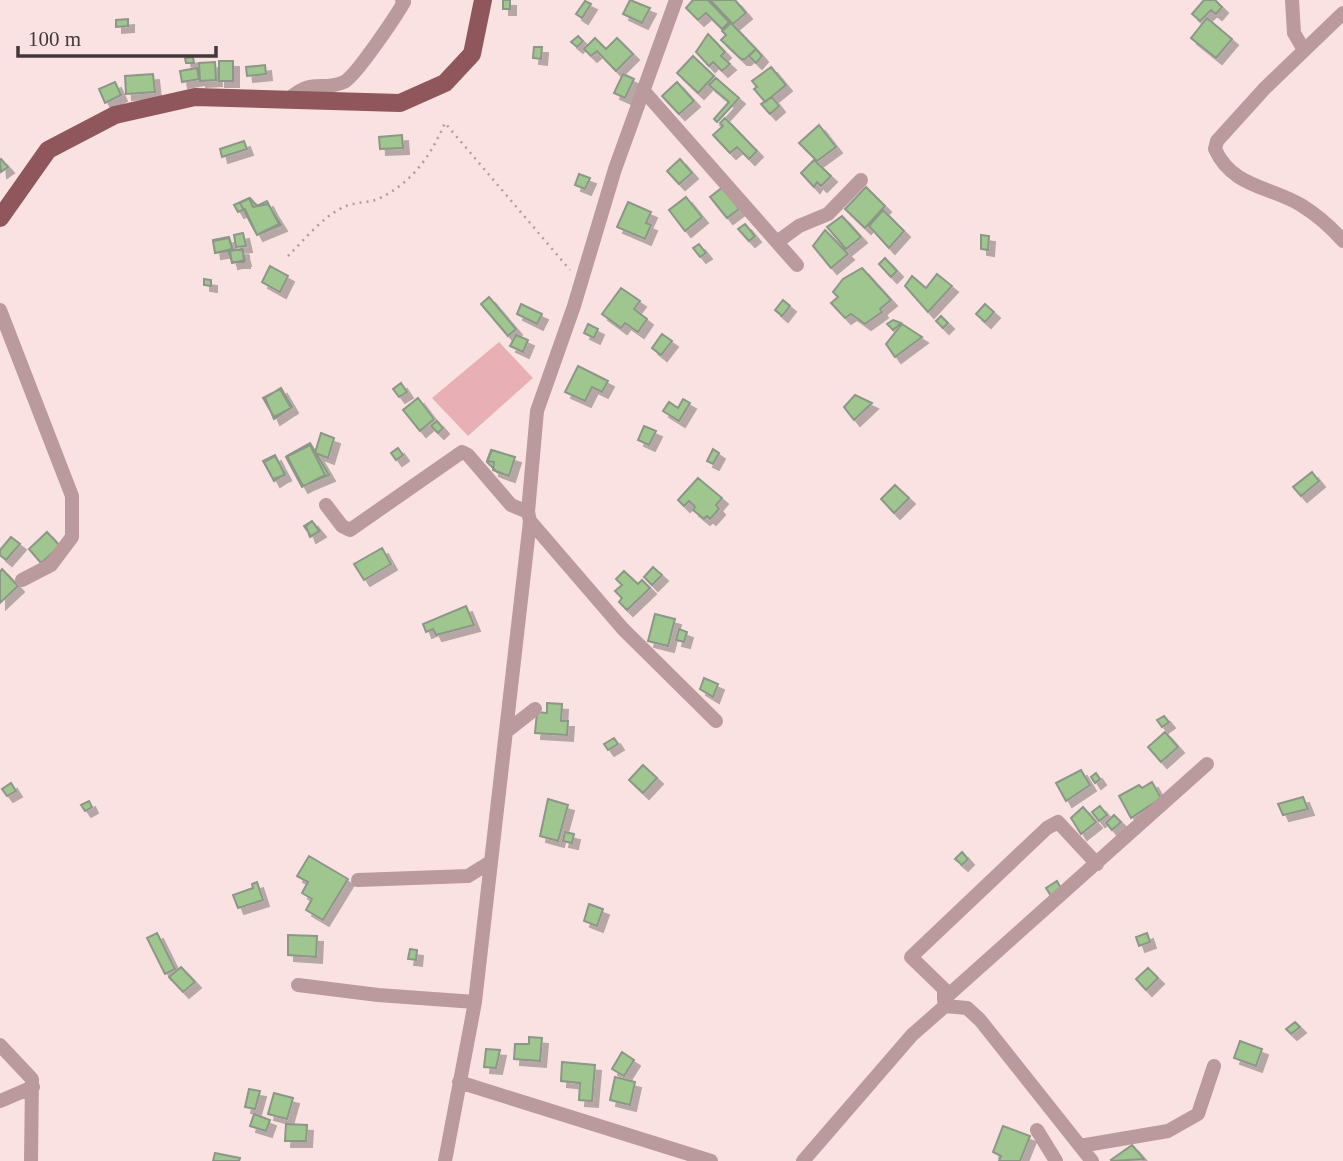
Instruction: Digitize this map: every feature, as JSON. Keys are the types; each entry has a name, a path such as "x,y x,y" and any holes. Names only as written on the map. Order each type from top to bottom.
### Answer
{"main road":[{"path":"0,218 48,150 115,115 195,97 400,103 445,83 472,54 483,0"}],"street":[{"path":"444,1161 475,1002 489,863 507,731 537,411 643,90 676,0"},
{"path":"1292,0 1294,33 1304,50"},
{"path":"288,100 300,88 345,82 362,65 404,1"},
{"path":"1343,13 1232,123 1214,149 1220,160 1241,181 1300,204 1331,227 1343,241"},
{"path":"643,90 797,265"},
{"path":"777,242 799,226 828,214 861,180"},
{"path":"0,310 72,496 72,537 51,565 22,580"},
{"path":"326,505 342,526 350,530 462,452 468,455 511,505 529,516 623,629 716,720"},
{"path":"507,731 535,709"},
{"path":"803,1161 944,1002 1208,764"},
{"path":"944,1002 944,989 911,957 1047,828 1058,822 1097,864"},
{"path":"358,880 468,876 489,863"},
{"path":"298,985 378,995 475,1002"},
{"path":"944,1002 967,1008 980,1020 1092,1161"},
{"path":"0,1045 32,1079 31,1161"},
{"path":"1080,1146 1168,1130 1198,1114 1214,1066"},
{"path":"458,1082 711,1161"},
{"path":"0,1101 33,1087"},
{"path":"1037,1130 1056,1161"}],"path":[{"path":"288,256 324,222 346,206 376,200 407,181 422,167 445,123 580,282"}],"shaded area":[{"path":"499,342 533,378 468,436 432,398"}],"building":[{"path":"503,0 510,0 510,9 503,9"},
{"path":"630,0 650,8 642,23 623,14"},
{"path":"693,0 708,0 729,22 722,29 706,13 698,20 686,8"},
{"path":"710,0 735,0 746,13 733,24"},
{"path":"1204,0 1215,0 1222,7 1216,14 1211,10 1200,21 1192,14"},
{"path":"585,1 591,4 582,18 576,14"},
{"path":"1207,18 1232,39 1216,58 1191,38"},
{"path":"128,19 128,26 116,27 116,20"},
{"path":"731,23 756,49 745,59 741,59 721,40 726,35 722,31"},
{"path":"708,34 725,52 721,56 730,64 722,71 713,62 709,66 696,52"},
{"path":"578,36 583,41 577,47 571,42"},
{"path":"595,38 606,49 617,38 633,54 616,71 597,51 591,56 584,49"},
{"path":"534,47 542,47 541,59 533,58"},
{"path":"756,49 762,56 756,63 749,56"},
{"path":"693,56 714,76 698,93 677,73"},
{"path":"193,57 194,63 186,63 185,58"},
{"path":"219,61 233,61 233,81 219,81"},
{"path":"215,62 216,80 200,81 199,63"},
{"path":"265,65 266,74 247,76 246,67"},
{"path":"771,67 786,85 765,102 754,89 757,87 752,81"},
{"path":"197,68 199,79 182,82 180,71"},
{"path":"153,74 155,92 126,94 125,76"},
{"path":"623,74 634,79 625,98 614,93"},
{"path":"716,78 739,98 717,122 714,119 729,102 709,85"},
{"path":"115,82 121,95 105,103 99,89"},
{"path":"677,82 694,101 679,114 662,96"},
{"path":"772,97 779,106 770,114 761,104"},
{"path":"725,118 757,151 749,159 737,147 730,153 713,135 723,126 720,123"},
{"path":"819,125 836,147 817,161 799,143"},
{"path":"402,135 403,148 380,149 379,137"},
{"path":"244,141 247,149 222,157 220,149"},
{"path":"680,159 692,173 679,184 667,171"},
{"path":"0,160 8,167 1,172"},
{"path":"814,160 831,176 821,186 817,182 814,187 801,173"},
{"path":"579,174 590,178 585,189 575,185"},
{"path":"723,187 739,209 727,218 710,197"},
{"path":"866,187 885,206 865,228 845,209"},
{"path":"686,197 702,217 685,231 669,210"},
{"path":"249,198 253,207 268,204 281,225 257,235 245,209 238,212 234,205"},
{"path":"250,198 257,206 267,201 279,224 257,235 240,203"},
{"path":"628,202 651,212 646,223 651,225 645,239 617,227"},
{"path":"883,210 904,231 889,248 869,226"},
{"path":"842,216 861,237 846,249 827,227"},
{"path":"745,224 755,236 749,241 738,229"},
{"path":"825,230 848,254 831,268 813,246"},
{"path":"243,233 246,246 236,247 234,235"},
{"path":"981,235 989,236 988,250 981,249"},
{"path":"229,237 233,250 243,250 244,262 232,262 228,251 215,253 213,240"},
{"path":"229,238 232,249 215,253 213,241"},
{"path":"699,244 706,253 700,257 693,248"},
{"path":"242,249 245,260 232,263 230,251"},
{"path":"885,258 897,271 891,277 879,264"},
{"path":"270,266 288,276 280,292 262,282"},
{"path":"862,268 891,300 880,309 882,312 865,324 851,314 845,318 831,303 838,297 833,292 843,279"},
{"path":"937,274 952,286 928,312 905,286 912,276 926,288"},
{"path":"204,279 211,280 211,286 204,285"},
{"path":"621,288 640,301 634,309 647,319 638,332 625,323 621,328 602,314"},
{"path":"489,297 516,329 508,336 481,304"},
{"path":"783,300 790,306 782,316 775,310"},
{"path":"521,304 542,314 537,324 517,314"},
{"path":"985,304 994,312 985,322 976,314"},
{"path":"941,316 948,323 943,328 936,321"},
{"path":"893,320 901,323 893,330 887,324"},
{"path":"588,324 598,329 594,338 584,333"},
{"path":"902,324 922,337 895,357 886,344"},
{"path":"662,334 672,341 661,355 652,348"},
{"path":"516,335 528,340 523,352 510,346"},
{"path":"578,366 608,381 602,392 592,387 585,401 565,392"},
{"path":"401,383 407,392 399,397 393,389"},
{"path":"281,388 292,407 274,419 265,398"},
{"path":"280,389 291,408 274,417 263,398"},
{"path":"855,395 872,403 854,420 844,407"},
{"path":"418,398 434,419 420,431 403,410"},
{"path":"683,399 690,403 679,421 663,411 669,402 678,408"},
{"path":"437,421 443,428 438,433 431,426"},
{"path":"644,426 656,431 649,445 638,440"},
{"path":"321,433 334,438 328,458 315,453"},
{"path":"310,443 329,475 303,486 287,456"},
{"path":"310,445 325,475 302,487 286,457"},
{"path":"398,448 403,455 396,460 391,453"},
{"path":"713,449 719,453 713,464 707,461"},
{"path":"491,450 515,457 509,476 493,470 494,462 487,461"},
{"path":"492,450 515,457 509,476 497,472 487,462"},
{"path":"275,455 285,475 273,479 263,461"},
{"path":"275,456 285,474 274,481 264,462"},
{"path":"1312,472 1319,481 1301,496 1293,487"},
{"path":"698,478 722,498 716,505 719,509 710,519 707,516 704,519 693,510 695,507 689,501 684,506 678,500"},
{"path":"895,485 909,498 894,513 881,499"},
{"path":"312,521 320,531 310,537 306,526"},
{"path":"312,521 319,531 311,536 304,526"},
{"path":"47,532 60,546 41,563 29,549"},
{"path":"11,537 20,544 6,560 0,555 0,550"},
{"path":"382,548 391,564 364,580 354,564"},
{"path":"653,567 662,575 652,585 644,577"},
{"path":"2,569 18,586 0,603 0,572"},
{"path":"624,571 638,584 642,580 650,588 627,610 619,602 622,598 615,591 622,585 616,579"},
{"path":"466,606 474,625 436,635 433,629 426,632 423,624"},
{"path":"655,614 675,619 668,646 648,641"},
{"path":"679,629 687,632 684,642 676,640"},
{"path":"704,678 718,684 713,697 700,689"},
{"path":"547,703 562,704 561,721 568,721 567,735 535,733 537,712 547,713"},
{"path":"1164,716 1169,722 1162,727 1157,720"},
{"path":"1165,732 1178,747 1161,762 1148,747"},
{"path":"614,738 618,744 608,750 604,744"},
{"path":"643,765 657,778 643,793 629,780"},
{"path":"1081,770 1090,785 1066,801 1056,783"},
{"path":"1096,773 1100,779 1095,783 1091,777"},
{"path":"1152,782 1161,798 1131,818 1119,796 1139,785 1142,788"},
{"path":"11,783 16,791 7,796 2,789"},
{"path":"1303,797 1308,809 1283,815 1278,804"},
{"path":"548,799 568,805 558,841 540,836"},
{"path":"89,801 92,807 85,811 81,805"},
{"path":"1100,806 1107,815 1099,821 1092,812"},
{"path":"1083,807 1096,822 1081,834 1071,818"},
{"path":"1114,815 1121,822 1112,830 1106,823"},
{"path":"565,832 574,834 572,843 563,841"},
{"path":"962,852 968,859 962,865 955,859"},
{"path":"309,856 348,879 323,920 306,910 312,899 302,893 308,882 297,876"},
{"path":"1057,881 1062,890 1051,896 1046,888"},
{"path":"257,882 263,900 238,908 233,895 253,888 252,884"},
{"path":"589,904 603,909 597,926 584,921"},
{"path":"157,933 175,969 165,974 147,938"},
{"path":"1147,933 1150,942 1139,946 1136,937"},
{"path":"288,935 317,936 316,957 288,955"},
{"path":"410,949 417,950 416,960 408,959"},
{"path":"181,967 195,982 183,992 169,977"},
{"path":"1148,968 1158,978 1146,990 1136,979"},
{"path":"1295,1022 1300,1027 1291,1034 1286,1029"},
{"path":"529,1037 542,1038 540,1061 514,1059 515,1044 529,1044"},
{"path":"1240,1041 1262,1049 1256,1066 1234,1058"},
{"path":"486,1049 500,1050 496,1068 484,1067"},
{"path":"622,1052 634,1060 624,1076 612,1069"},
{"path":"562,1062 595,1065 592,1101 579,1100 580,1083 561,1081"},
{"path":"615,1077 635,1082 630,1105 610,1100"},
{"path":"249,1089 260,1091 255,1109 245,1107"},
{"path":"274,1093 293,1098 287,1119 268,1114"},
{"path":"254,1114 270,1120 266,1131 250,1126"},
{"path":"286,1124 307,1125 306,1141 285,1141"},
{"path":"1003,1126 1030,1136 1020,1161 999,1161 1001,1156 993,1152"},
{"path":"1132,1145 1144,1159 1111,1160"},
{"path":"215,1153 240,1158 239,1161 213,1161"}]}
